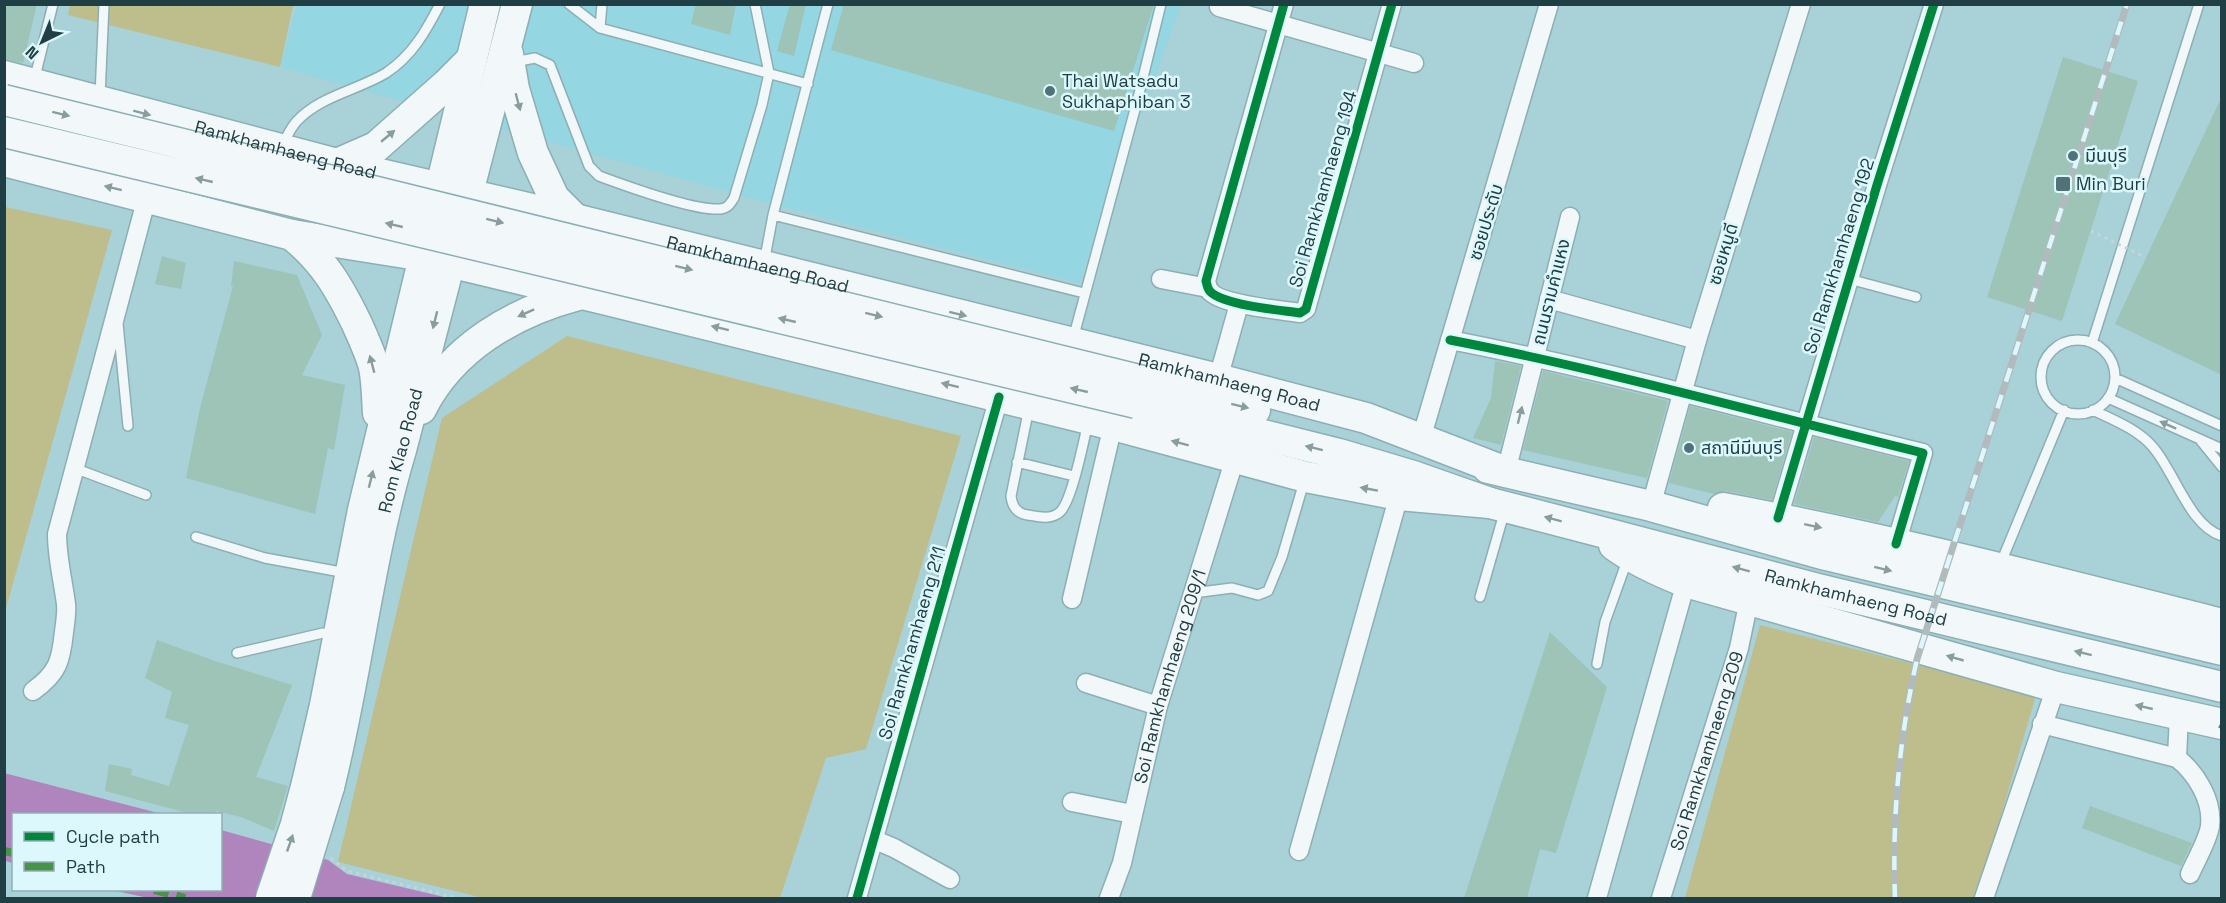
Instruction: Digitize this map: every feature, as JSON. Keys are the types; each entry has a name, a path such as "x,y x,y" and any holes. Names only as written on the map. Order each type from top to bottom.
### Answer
{"main road":[{"name":"Rom Klao Road","path":"271,898 296,824 318,785 350,696 372,517 453,190 471,60 485,4"},
{"name":"Rom Klao Road","path":"453,190 509,54 517,4"},
{"path":"509,54 514,89 533,153 554,198 575,219"},
{"path":"337,164 376,147 471,60"},
{"name":"Ramkhamhaeng Road","path":"4,76 337,164 764,265 1218,379 1365,418 1506,472"},
{"name":"Ramkhamhaeng Road","path":"4,99 1139,392 1413,476 1498,505 1818,589 2222,687"},
{"name":"Ramkhamhaeng Road","path":"4,132 1139,392 1506,472 1651,506 1826,555 2222,650"},
{"path":"259,226 325,232 337,230 349,218 351,204 348,190 338,181 286,151"},
{"name":"Ramkhamhaeng Road","path":"4,161 292,235 436,260 594,297 1101,422 1306,477 1399,495 1498,505"},
{"path":"594,297 538,271 530,263 528,253 533,245 543,238 561,234 628,232"},
{"path":"292,235 311,251 338,286 365,341 391,446"},
{"path":"391,446 436,383 472,347 519,315 549,303 594,297"},
{"path":"1651,506 1722,508 1778,518 1999,567 2222,624"},
{"path":"372,517 384,577 381,614 368,693 352,764 336,799 325,807 310,810 299,806 294,798 293,781 315,685 328,606 340,572 372,517"},
{"path":"1594,530 1629,556 1686,582 2056,687 2222,724"},
{"name":"Rom Klao Road","path":"295,898 313,840 318,785"}],"street":[{"path":"1208,288 1206,281 1284,4"},
{"name":"Soi Ramkhamhaeng 194","path":"1161,279 1208,288 1214,294 1239,304 1300,313 1306,309 1392,4"},
{"name":"ซอยประดับ","path":"1421,439 1549,4"},
{"name":"ซอยหนูดี","path":"1651,506 1697,340 1802,4"},
{"name":"Soi Ramkhamhaeng 192","path":"1778,518 1849,279 1935,4"},
{"path":"1219,7 1414,63"},
{"path":"33,691 55,672 61,657 67,606 58,557 57,534 147,197"},
{"name":"ถนนรามคำแหง","path":"1506,472 1570,217"},
{"path":"1549,299 1697,340"},
{"path":"1218,379 1239,304"},
{"path":"1450,340 1535,357 1683,392 1923,453 1896,544"},
{"name":"Soi Ramkhamhaeng 211","path":"857,898 999,397"},
{"path":"1072,599 1101,422"},
{"name":"Soi Ramkhamhaeng 209/1","path":"1109,898 1122,862 1158,706 1235,458"},
{"path":"1299,851 1399,495"},
{"path":"1597,898 1686,582"},
{"name":"Soi Ramkhamhaeng 209","path":"1661,898 1739,648 1749,600"},
{"path":"1086,683 1158,706"},
{"path":"1984,898 2056,687"},
{"path":"2177,758 2179,715"},
{"path":"2042,724 2177,758 2190,769 2209,807 2210,827 2190,874"},
{"path":"1072,802 1132,814"},
{"path":"875,840 904,853 950,879"}],"lane":[{"path":"33,84 53,4"},
{"path":"100,102 104,4"},
{"path":"286,151 295,122 301,117 330,98 385,73 400,63 425,33 440,4"},
{"path":"569,4 600,27 808,84"},
{"path":"600,27 602,4"},
{"path":"509,54 535,58 550,65 590,166 599,176 695,206 721,209 729,206 734,198 762,105 769,73 755,4"},
{"path":"764,265 773,215 828,4"},
{"path":"1072,343 1161,4"},
{"path":"2092,343 2199,4"},
{"path":"773,215 1084,293"},
{"path":"1849,279 1916,297"},
{"path":"117,313 128,426"},
{"path":"2078,340 2092,343 2108,355 2114,366 2113,389 2108,398 2093,410 2086,413 2064,410 2051,401 2044,390 2043,366 2056,347 2066,342 2078,340"},
{"path":"2115,378 2222,426"},
{"path":"2108,398 2222,449"},
{"path":"1029,405 1017,462 1012,502 1014,507 1023,514 1044,518 1061,511 1066,504 1074,476 1101,422"},
{"path":"1999,567 2064,410"},
{"path":"2093,410 2131,429 2152,446 2200,521 2222,536"},
{"path":"2199,439 2222,467"},
{"path":"1017,462 1074,476"},
{"path":"74,468 146,495"},
{"path":"1193,593 1232,588 1258,595 1268,591 1282,557 1306,477"},
{"path":"1480,597 1498,505"},
{"path":"196,537 265,558 340,572"},
{"path":"1597,664 1605,622 1629,556"},
{"path":"1971,590 2047,598"},
{"path":"237,653 323,633"}],"path":[{"path":"2091,231 2145,257"},
{"path":"313,840 347,871 457,898"}],"shaded area":[{"path":"70,4 293,5 280,67 68,15"},
{"path":"297,5 1181,5 1079,283 802,212 280,67"},
{"path":"4,207 112,230 5,612"},
{"path":"567,336 961,436 866,749 826,758 780,898 483,898 338,862 442,418"},
{"path":"1760,625 2036,695 1977,898 1685,898"},
{"path":"4,773 158,813 12,813 12,863 5,861"},
{"path":"222,830 328,860 347,874 448,898 148,898 116,891 222,891"}],"building":[{"path":"4,4 37,4 23,63 4,59"},
{"path":"696,4 736,4 730,35 691,24"},
{"path":"790,4 806,4 794,56 777,51"},
{"name":"Thai Watsadu Sukhaphiban 3","path":"844,4 1154,4 1114,131 831,50"},
{"name":"มีนบุรี","path":"2063,57 2138,81 2062,321 1987,297"},
{"path":"2222,96 2222,375 2115,324"},
{"path":"162,256 186,263 181,289 155,284"},
{"path":"234,261 297,275 322,335 302,375 345,385 334,450 328,448 315,514 186,478 200,408 233,286 231,286"},
{"path":"1495,361 1521,366 1501,445 1473,438 1491,398"},
{"path":"1543,371 1668,401 1647,478 1523,450"},
{"path":"1690,406 1792,432 1772,500 1726,491 1714,494 1669,483"},
{"path":"1814,437 1909,461 1898,497 1895,496 1878,522 1794,504"},
{"path":"1550,632 1607,687 1556,853 1540,849 1527,898 1464,898"},
{"path":"157,640 292,685 256,777 288,786 274,831 241,817 216,811 215,813 187,813 105,791 109,764 132,769 131,775 169,786 189,725 165,718 172,692 145,678"},
{"path":"2090,806 2192,843 2181,866 2082,828"}],"railway":[{"path":"1895,898 1898,778 1917,659 2127,4"}],"marked path":[{"path":"4,851 12,853"},
{"path":"158,891 185,898"}],"cycle path":[{"path":"1284,4 1206,281 1209,290 1225,300 1300,313 1306,309 1392,4"},
{"path":"1778,518 1877,185 1934,4"},
{"path":"1450,340 1629,379 1923,453 1896,544"},
{"path":"857,898 999,397"}],"place":[{"name":"Thai Watsadu Sukhaphiban 3","path":"1050,91"},
{"name":"มีนบุรี","path":"2073,156"},
{"name":"Min Buri","path":"2063,184"},
{"name":"สถานีมีนบุรี","path":"1689,448"}]}
